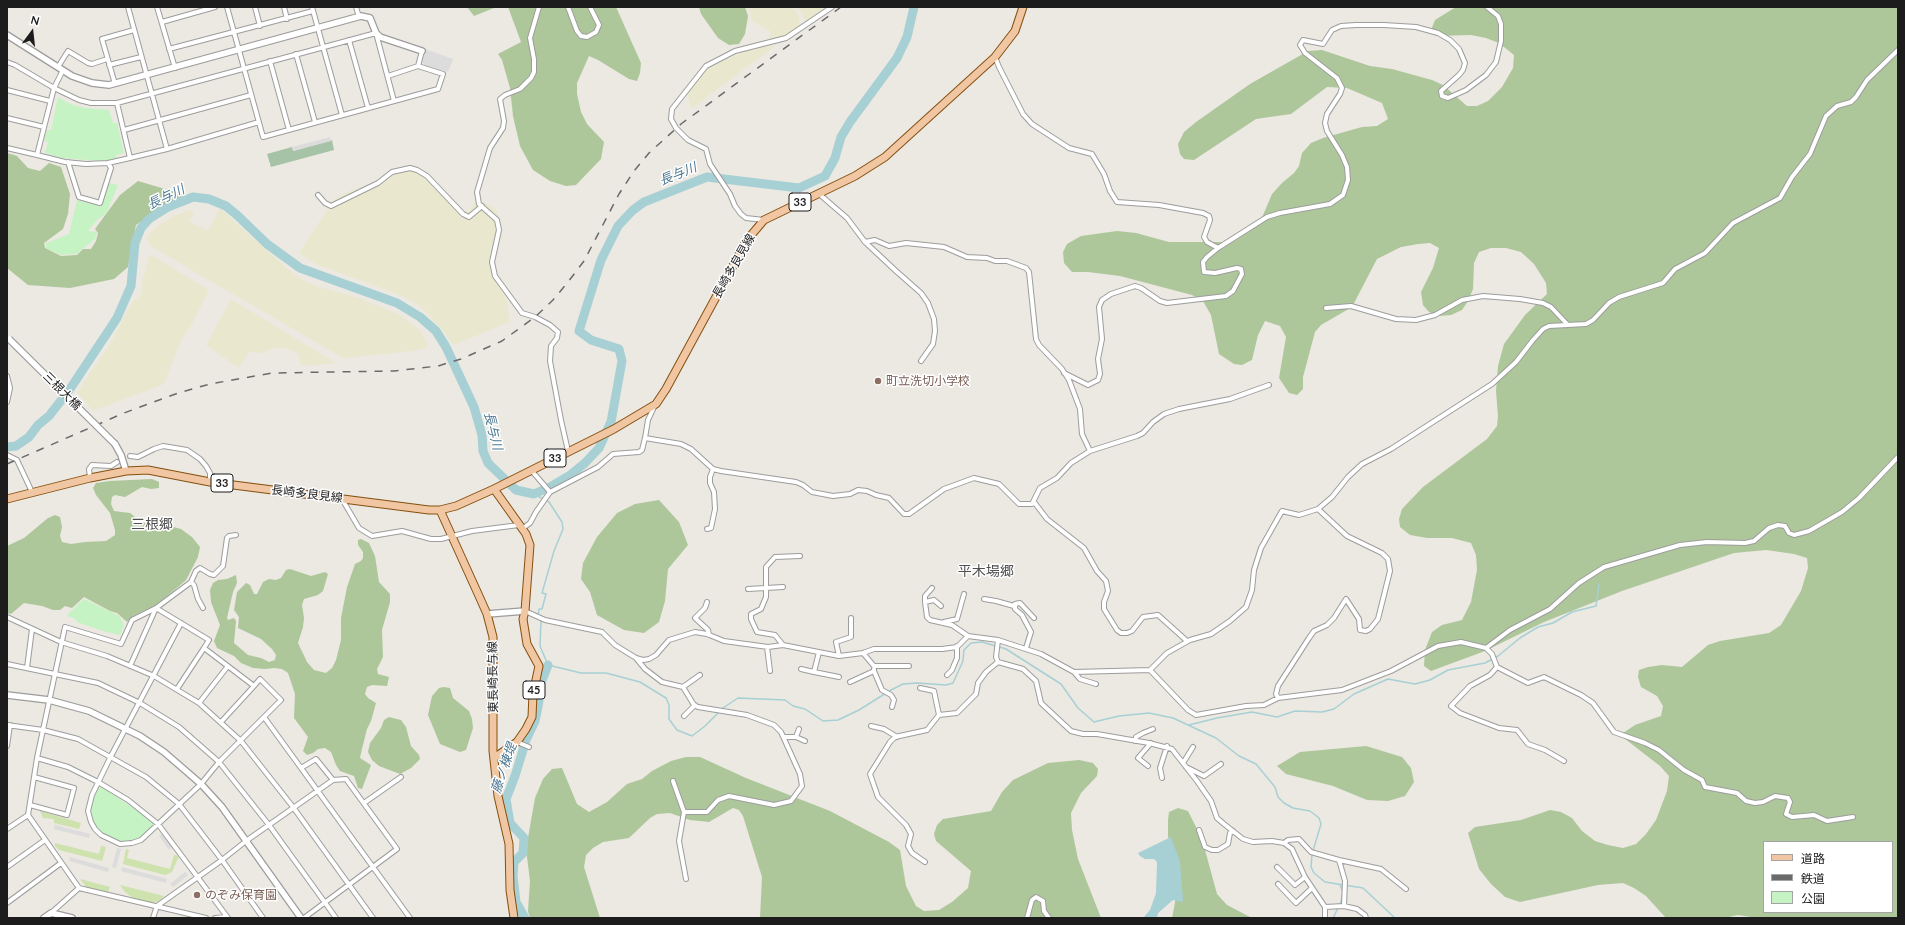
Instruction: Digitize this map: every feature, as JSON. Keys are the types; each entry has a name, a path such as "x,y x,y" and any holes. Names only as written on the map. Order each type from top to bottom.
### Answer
{"main road":[{"name":"長崎多良見線","path":"7,500 32,492 90,478 126,471 148,470 210,482 429,510 440,510 456,506 497,488 614,429 656,404 666,389 748,240 764,220 855,176 885,157 995,57 1015,31 1023,7"},
{"name":"45","path":"494,758 518,742 532,717 533,694 539,671 537,659 527,644 523,619 525,611 530,545 497,488"},
{"name":"東長崎長与線","path":"440,510 487,614 493,637 494,758 498,796 509,844 510,890 514,918"}],"street":[{"path":"128,7 167,149"},
{"path":"157,7 175,68"},
{"path":"162,22 214,7"},
{"path":"227,7 263,137 438,89 443,74 418,66 388,76"},
{"path":"255,7 260,26"},
{"path":"284,7 287,18"},
{"path":"356,7 358,17"},
{"path":"539,7 530,38 534,59 534,72 531,78 520,89 505,95 500,99 504,121 501,133 490,148 477,192 478,200 482,206 497,220 499,230 492,262 492,269 496,276 512,302 522,313 535,317 550,325 558,332 557,338 551,346 550,361 568,451"},
{"path":"568,7 577,31 581,36 587,37 596,32 598,25 598,21 590,7"},
{"path":"764,220 746,218 741,214 707,158 706,150 688,140 676,128 671,119 672,109 706,66 734,52 786,38 832,7"},
{"path":"1064,373 1088,385 1098,380 1100,374 1098,359 1102,340 1100,307 1102,300 1111,294 1136,286 1160,301 1167,303 1226,296 1233,291 1242,274 1241,269 1238,268 1210,273 1204,272 1203,262 1218,248 1240,236 1267,217 1280,213 1330,204 1343,195 1348,180 1346,167 1342,155 1327,130 1325,123 1327,114 1340,94 1342,88 1337,78 1305,53 1300,46 1303,40 1324,44 1332,30 1341,26 1356,25 1384,24 1416,27 1438,33 1450,40 1459,49 1465,63 1463,70 1459,75 1441,90 1442,96 1448,98 1466,90 1486,74 1496,62 1501,41 1501,24 1498,16 1487,7"},
{"path":"169,49 260,26 312,9 342,115"},
{"path":"7,35 72,76 92,83 115,84 358,17 370,18 376,33 394,101"},
{"path":"115,84 102,39 134,30"},
{"path":"7,62 15,64 54,88 79,100 91,103 117,103 270,62 323,46 376,33"},
{"path":"376,33 380,37 422,51 418,66"},
{"path":"349,40 368,108"},
{"path":"1074,672 1150,670 1167,653 1187,641 1211,634 1230,622 1246,607 1252,590 1254,570 1261,548 1282,511 1299,515 1318,509 1332,497 1348,477 1362,464 1391,449 1492,384 1516,362 1543,330 1550,326 1586,324 1593,320 1609,302 1619,297 1663,282 1675,269 1704,253 1733,223 1780,198 1792,177 1810,154 1826,116 1837,106 1851,102 1856,98 1867,80 1898,50"},
{"path":"37,155 50,101 68,51 92,64 107,59"},
{"path":"296,54 315,122"},
{"path":"995,57 1023,114 1032,124 1069,148 1092,154 1102,169 1110,191 1117,202 1159,205 1203,213 1209,216 1210,220 1204,237 1207,242 1218,248"},
{"path":"109,65 141,58"},
{"path":"270,62 288,130"},
{"path":"7,90 50,101"},
{"path":"124,130 251,95"},
{"path":"117,103 130,158"},
{"path":"7,118 44,127"},
{"path":"7,148 68,162 86,164 108,163 167,149 259,122"},
{"path":"68,162 79,197 100,203 111,168 108,163"},
{"path":"318,195 325,203 331,206 378,183 392,172 410,168 427,176 463,214 469,217 482,206"},
{"path":"818,193 847,218 866,242 921,293 928,303 934,319 935,331 933,344 921,361"},
{"path":"866,242 875,240 889,246 906,242 944,247 967,257 1007,261 1026,268 1029,272 1036,339 1039,345 1064,373 1076,397 1080,408 1082,434 1090,451"},
{"path":"1326,308 1351,306 1396,318 1416,320 1435,315 1462,300 1483,296 1520,299 1543,304 1551,307 1568,325"},
{"name":"三根大橋","path":"8,338 115,444 121,455 126,471"},
{"path":"7,376 10,388 7,402"},
{"path":"645,438 681,444 691,449 713,469 721,471 796,482 812,492 833,496 850,494 858,490 867,491 888,498 904,514 909,514 944,489 974,478 999,484 1020,504 1032,504 1040,488 1057,478 1071,463 1090,451 1143,433 1164,414 1179,409 1230,399 1269,386"},
{"path":"341,498 359,528 372,536 402,530 431,539 451,537 472,531 520,527 530,523 550,492 598,467 614,454 639,452 642,450 648,420 656,404"},
{"path":"130,456 138,457 154,448 163,446 187,450 200,459 206,466 210,473 210,482"},
{"path":"7,455 17,460 32,492"},
{"path":"1486,648 1510,630 1550,609 1579,583 1604,567 1680,545 1707,542 1745,543 1754,541 1769,528 1778,525 1785,526 1789,533 1794,535 1809,531 1842,512 1859,498 1898,457"},
{"path":"90,478 89,469 92,465 111,466 117,462"},
{"path":"707,529 711,528 715,509 714,492 710,483 710,477 713,469"},
{"path":"531,470 544,483 550,492"},
{"path":"1034,502 1047,519 1084,548 1097,571 1106,581 1108,591 1104,602 1104,609 1120,633 1132,631 1143,617 1158,615 1187,641"},
{"path":"1278,698 1276,694 1278,686 1309,638 1314,631 1327,625 1346,599 1359,619 1360,630 1366,631 1370,629 1378,619 1390,571 1388,559 1382,553 1347,536 1318,509"},
{"path":"7,829 28,815 43,730 65,627 121,644 132,620 156,608 191,582 196,571 200,568 214,575 223,566 226,538 236,534"},
{"path":"782,645 775,635 757,632 751,619 751,614 760,609 766,597 766,567 775,557 800,556"},
{"path":"191,582 194,585 198,599 203,608"},
{"path":"748,590 783,587"},
{"path":"932,588 925,596 927,616 930,620 952,625 968,636 1026,648 1041,654 1074,672 1080,679 1096,684"},
{"path":"942,623 957,619 964,594"},
{"path":"984,599 1014,606 1022,615 1031,632 1026,648"},
{"path":"925,602 934,600 941,606"},
{"path":"707,602 695,618 708,630 709,635"},
{"path":"1014,606 1017,603 1020,603 1034,618"},
{"path":"156,608 209,640 177,690"},
{"path":"130,666 156,608"},
{"path":"487,614 525,611 545,620 602,632 615,645 636,658 645,669 662,682 683,687 695,705 747,715 774,725 784,737 800,774 802,786 791,801 774,805 729,796 718,800 707,812 684,812"},
{"path":"7,617 61,642 107,656 154,676 200,703 242,741 293,807 373,918"},
{"path":"839,656 836,642 851,637 851,618"},
{"path":"181,623 92,795 88,811 95,830 101,835 120,844 132,844 141,840 201,784 219,762 242,741 281,700 260,679 221,722"},
{"path":"27,668 32,629"},
{"path":"636,658 649,659 656,655 669,640 695,632 709,635 724,641 767,647 782,645 839,656 863,653 874,649 942,649 957,646 968,636"},
{"path":"998,642 996,650 998,662"},
{"path":"1150,670 1188,710 1196,715 1246,706 1264,705 1278,698 1342,690 1391,671 1438,646 1461,642 1486,648 1492,654 1497,663 1497,667"},
{"path":"947,675 952,670 956,661 957,646"},
{"path":"767,647 770,671"},
{"path":"204,648 254,686"},
{"path":"814,672 819,652"},
{"path":"863,653 874,669 884,691 890,694 894,700 892,707"},
{"path":"924,862 912,853 908,846 911,834 906,825 878,797 870,774 890,742 898,737 927,730 939,715 957,713 976,694 978,683 986,672 998,662"},
{"path":"998,662 1023,669 1036,681 1041,703 1071,731 1151,743 1167,746 1172,749 1211,801 1217,818 1243,839 1253,842 1272,841 1284,843 1292,849 1305,877 1325,907 1325,918"},
{"path":"7,664 56,673 98,683 140,703 179,727 219,762 269,825 336,918"},
{"path":"200,703 228,666"},
{"path":"850,682 874,669 909,666"},
{"path":"1497,667 1490,675 1470,686 1451,706 1460,712 1499,728 1517,730 1528,744 1545,750 1564,762"},
{"path":"1497,667 1528,683 1544,677 1581,695 1592,703 1614,732 1645,743 1659,750 1684,770 1702,780 1705,787 1737,793 1746,801 1755,803 1763,802 1775,796 1788,798 1790,802 1786,814 1792,817 1814,815 1827,821 1853,817"},
{"path":"802,669 839,677"},
{"path":"683,687 700,675"},
{"path":"920,688 934,691 939,715"},
{"path":"7,695 49,700 89,711 140,736 164,752 201,784 222,807 246,841 303,918 350,885 397,849 346,779 333,780 293,807 246,841 222,860 157,906 153,918"},
{"path":"684,716 695,705"},
{"path":"264,717 410,918"},
{"path":"7,746 8,725 43,730 78,739 111,756 146,777 179,804 222,860 263,918"},
{"path":"871,726 884,729 898,737"},
{"path":"796,737 798,729"},
{"path":"1135,741 1136,737 1143,732 1153,729"},
{"path":"784,737 796,737 805,741"},
{"path":"518,742 529,746"},
{"path":"1148,766 1138,758 1151,743"},
{"path":"1162,778 1160,768 1167,746"},
{"path":"1184,765 1193,748"},
{"path":"38,758 68,767 98,782 128,800 158,824 227,917"},
{"path":"301,768 316,759 333,780"},
{"path":"1184,765 1204,776 1221,764"},
{"path":"30,805 67,815 74,788 34,777"},
{"path":"364,803 401,777"},
{"path":"672,781 684,812 679,841 686,878"},
{"path":"28,815 79,888 206,918"},
{"path":"1199,830 1205,847 1212,850 1218,850 1228,844 1230,833 1233,831"},
{"path":"1284,843 1288,840 1299,839 1313,852 1339,860 1381,869 1406,889"},
{"path":"7,867 45,840"},
{"path":"1339,860 1346,890 1344,906"},
{"path":"7,903 61,863"},
{"path":"1277,867 1295,885 1305,877"},
{"path":"1278,884 1296,903 1312,888"},
{"path":"44,918 79,888"},
{"path":"1027,918 1032,900 1036,897 1043,901 1044,911 1049,918"},
{"path":"1325,907 1344,906 1357,909 1371,918"},
{"path":"51,913 72,918"},
{"path":"215,918 227,917"}],"green space":[{"path":"467,7 502,7 494,8 474,16"},
{"path":"508,7 616,7 641,63 637,81 629,79 589,56 577,83 577,94 581,112 587,124 604,142 601,159 576,185 566,186 550,181 533,170 520,146 513,116 510,88 502,60 498,54 521,42"},
{"path":"699,7 745,7 748,16 745,34 739,44 729,45 718,38 701,14"},
{"path":"748,7 792,7 798,14 800,26 786,35 769,40 771,35 769,30 752,21"},
{"path":"795,7 826,7 806,22 800,11"},
{"path":"1456,7 1898,7 1898,918 1757,918 1738,915 1724,918 1666,918 1646,896 1623,883 1598,885 1520,902 1505,897 1491,884 1479,869 1468,833 1475,827 1521,820 1550,810 1561,812 1572,818 1582,831 1595,841 1623,848 1636,844 1646,834 1656,820 1667,791 1669,776 1660,766 1620,735 1635,725 1661,716 1663,706 1657,696 1641,687 1638,677 1639,670 1662,665 1682,667 1708,645 1720,641 1769,633 1781,625 1801,591 1808,568 1807,558 1794,554 1766,550 1734,553 1622,591 1544,622 1485,651 1431,671 1424,666 1425,650 1432,632 1442,625 1462,620 1471,602 1477,570 1476,555 1471,543 1452,538 1427,538 1410,535 1400,527 1399,519 1402,509 1423,487 1487,439 1497,426 1498,416 1496,391 1498,366 1504,344 1525,315 1547,294 1546,283 1534,264 1521,252 1506,248 1491,248 1479,252 1474,263 1473,289 1468,301 1462,310 1451,315 1440,316 1429,312 1423,305 1421,292 1433,268 1439,248 1430,243 1401,247 1377,259 1352,307 1321,325 1315,332 1303,377 1303,389 1297,395 1289,393 1279,378 1286,337 1280,326 1265,321 1258,335 1252,360 1242,365 1234,364 1219,354 1211,315 1203,301 1192,295 1120,276 1088,272 1072,272 1064,263 1063,252 1067,244 1081,236 1117,231 1136,233 1169,242 1233,242 1253,229 1261,220 1272,194 1294,173 1299,166 1302,153 1311,143 1362,127 1377,126 1388,119 1382,103 1347,88 1327,87 1291,114 1256,119 1194,160 1184,159 1180,154 1178,144 1184,132 1250,84 1308,51 1322,50 1370,66 1392,69 1432,80 1443,85 1467,106 1477,106 1488,101 1502,87 1513,68 1514,55 1499,43 1486,38 1471,35 1436,36 1431,30 1435,20"},
{"path":"772,45 774,47 691,109 688,95 692,85 707,68 745,51"},
{"path":"58,97 70,104 85,108 109,110 113,123 117,123 124,153 116,155 117,159 100,161 62,158 45,153 48,142 44,141 47,130 51,130"},
{"path":"332,140 334,150 271,167 267,154 292,147 293,151"},
{"path":"7,153 17,156 28,168 40,171 49,163 61,167 70,194 68,214 63,229 44,243 45,248 61,256 77,255 83,249 91,249 96,241 98,233 95,229 120,195 138,181 182,194 181,198 168,203 136,225 128,267 114,279 70,288 28,285 7,268"},
{"path":"408,169 427,174 433,185 445,191 454,199 462,220 475,203 483,202 497,211 502,226 502,238 489,260 507,302 510,322 453,345 445,333 418,304 397,294 316,264 299,253 333,201 343,194 366,185 378,186 401,171"},
{"path":"109,183 118,185 106,214 98,219 88,231 97,232 95,239 76,254 61,255 46,248 46,243 69,234 77,200 101,206"},
{"path":"220,208 296,276 316,286 359,298 400,315 421,331 428,346 426,348 414,351 343,358 152,247 147,239 149,234 158,226 173,216 190,210 194,214 189,221 208,231"},
{"path":"149,256 153,256 209,290 193,322 181,340 164,384 93,411 77,392 110,344 132,302 142,294 141,287"},
{"path":"231,299 336,363 301,366 299,354 288,349 275,347 262,353 249,352 239,368 206,345"},
{"path":"152,479 159,482 159,488 151,489 142,487 125,497 115,495 112,497 111,504 114,511 130,513 140,521 151,525 159,523 181,529 192,537 200,547 198,557 186,580 156,605 133,616 127,622 117,613 110,611 84,597 72,608 65,606 60,610 53,610 42,606 24,603 11,614 7,613 7,546 24,538 48,518 55,515 60,517 62,527 60,536 62,542 71,544 106,541 115,535 115,530 110,513 96,495 93,488 96,483"},
{"path":"659,500 679,522 688,545 668,569 665,601 659,622 644,633 624,630 597,615 590,592 581,579 583,563 597,537 617,513 635,504"},
{"path":"361,539 369,543 375,556 379,582 390,594 390,602 382,630 383,657 377,669 378,674 389,677 387,686 372,685 367,687 365,694 376,703 367,729 360,758 371,765 362,789 358,788 354,776 340,771 331,752 325,748 318,749 307,755 303,751 308,737 294,718 295,694 288,673 282,669 253,668 241,663 234,656 217,648 214,641 220,625 211,602 210,590 213,583 218,580 227,579 236,575 237,583 233,592 227,618 228,620 234,618 236,621 234,643 248,655 261,658 269,662 275,660 276,655 272,649 261,639 238,628 239,617 234,610 237,592 246,583 250,585 254,594 257,594 263,582 269,579 276,580 281,578 286,570 290,569 311,576 325,572 328,574 323,591 318,595 304,599 302,605 304,618 303,627 298,643 307,662 314,670 326,673 332,668 336,660 341,640 341,618 347,587 355,564 363,558 363,552 358,545 358,540"},
{"path":"84,599 119,616 124,625 120,635 77,622 74,618 67,615"},
{"path":"439,688 450,688 453,698 469,711 472,719 473,728 466,750 460,752 440,744 428,715 432,696"},
{"path":"389,717 401,720 406,727 411,746 419,755 420,759 411,768 400,774 379,766 372,760 368,752 370,743 381,728 384,720"},
{"path":"1366,746 1402,757 1411,768 1414,782 1405,796 1388,801 1367,800 1333,786 1286,774 1277,766 1300,752"},
{"path":"686,757 700,757 746,778 830,811 889,842 900,850 906,886 916,906 924,911 939,910 952,902 968,888 971,871 936,841 934,834 937,825 943,819 991,811 1002,792 1013,780 1048,763 1079,760 1093,763 1098,769 1097,776 1081,793 1071,813 1072,830 1078,859 1101,918 760,918 762,877 743,816 739,810 733,808 709,822 690,820 670,813 657,814 650,818 629,838 603,842 593,848 586,855 584,867 600,918 530,918 528,911 530,881 526,849 535,798 543,779 552,769 562,768 577,804 589,812 607,802 627,784 642,779 652,771 671,761"},
{"path":"102,787 139,812 154,824 154,826 144,836 128,842 119,842 102,833 93,823 91,810 94,796 98,788"},
{"path":"1178,808 1188,811 1202,839 1217,894 1227,905 1252,918 1172,918 1176,897 1172,853 1168,836 1168,820 1169,812"},
{"path":"40,811 81,823 79,829 54,823 54,819 43,818"},
{"path":"55,843 99,854 101,846 106,847 102,861 59,850 55,846"},
{"path":"126,849 129,850 127,858 170,869 174,855 179,856 172,872 165,875 123,864"},
{"path":"80,879 110,887 108,893 87,888"},
{"path":"120,885 164,896 160,900 153,903 133,898 125,892"}],"shaded area":[{"path":"425,49 453,59 448,72 424,65 422,61"},
{"path":"330,137 331,141 293,151 292,147"},
{"path":"55,825 90,834 89,838 54,829"},
{"path":"162,834 172,847 169,850 159,836"},
{"path":"117,848 121,849 116,868 112,867"},
{"path":"70,857 109,868 108,872 69,861"},
{"path":"122,867 167,879 166,883 121,871"},
{"path":"185,872 188,875 173,887 170,884"}],"water":[{"path":"1171,837 1180,862 1183,901 1173,900 1158,913 1157,918 1143,918 1150,910 1156,893 1157,862 1154,859 1145,859 1138,853"}],"waterway":[{"name":"長与川","path":"7,447 16,446 29,437 38,425 49,416 70,389 117,318 131,286 135,243 141,228 149,219 168,207 193,197 209,199 226,206 267,244 300,268 397,303 420,317 436,331 446,347 474,407 482,435 483,451 488,463 516,490 534,494 552,486 569,476 585,463 599,448 611,422 622,361 619,349 591,340 579,331 601,260 618,226 633,210 644,202 707,177 799,188 825,176 835,158 841,137 850,122 897,58 907,37 914,7"},
{"path":"534,494 549,502 562,522 563,529 554,551 542,593 546,594 542,609 539,609 538,616"},
{"path":"1189,725 1252,712 1277,717 1295,711 1322,712 1334,709 1354,694 1388,679 1415,684 1430,680 1448,670 1485,663 1498,656 1520,638 1538,627 1553,623 1572,612 1596,606 1599,584"},
{"path":"541,620 540,646 548,665 581,673 606,673 640,682 666,698 669,705 669,719 677,730 692,736 705,726 723,708 738,698 785,700 793,706 805,709 823,721 838,720 859,710 903,684 917,683 946,685 953,683 963,661 964,650 971,643 982,642 1006,649 1061,684 1078,708 1094,722 1119,716 1149,713 1173,718 1216,738 1239,756 1256,764 1275,787 1278,797 1284,803 1293,808 1310,811 1319,818 1321,824 1312,854 1311,867 1314,873 1325,882 1363,888 1395,918"},
{"name":"藤ノ棟堤","path":"525,918 516,902 513,876 514,862 523,853 524,838 510,823 506,799 526,740 535,721 539,701 539,688 548,665"},
{"path":"1333,918 1341,902 1343,892 1340,885"}],"railway":[{"path":"7,464 124,413 178,393 210,384 272,373 394,371 438,366 461,359 502,341 535,317 553,300 568,282 584,261 619,194 634,171 649,153 681,124 841,7"}],"place":[{"name":"町立洗切小学校","path":"878,381"},
{"name":"のぞみ保育園","path":"197,895"}],"district":[{"name":"三根郷","path":"152,524"},
{"name":"平木場郷","path":"986,571"}]}
